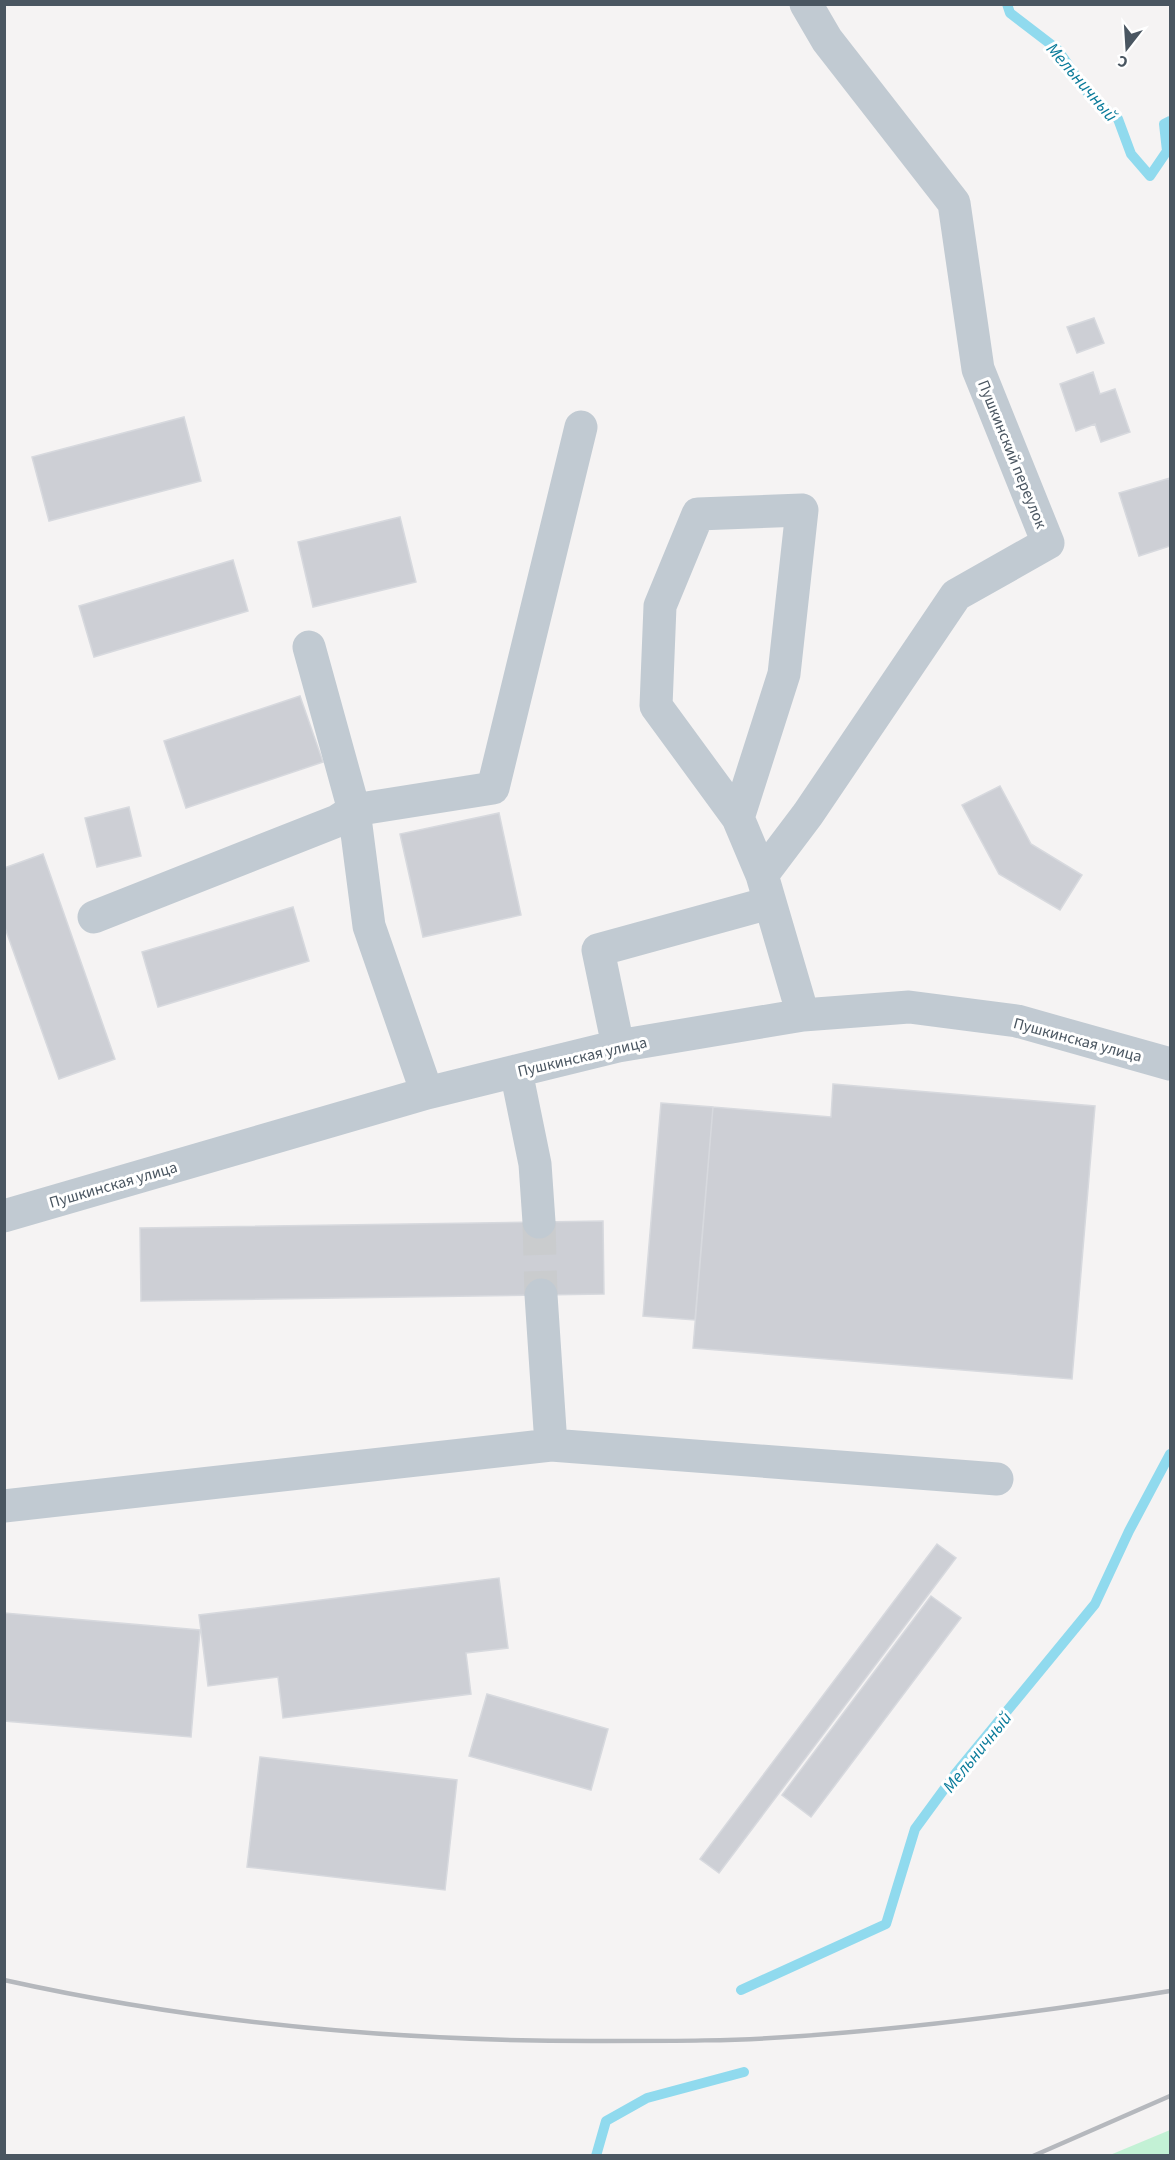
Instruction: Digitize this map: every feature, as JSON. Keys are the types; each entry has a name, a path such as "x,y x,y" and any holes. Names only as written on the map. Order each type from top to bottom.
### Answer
{"street":[{"name":"Пушкинский переулок","path":"766,889 808,814 956,595 1048,543 978,369 954,203 827,40 806,4"},
{"path":"94,917 337,821 354,810 493,788 581,427"},
{"path":"738,818 784,674 801,510 698,514 660,606 656,706 738,818 766,889 802,1015"},
{"path":"309,647 354,810 369,926 427,1093"},
{"path":"618,1046 598,950 766,889"},
{"name":"Пушкинская улица","path":"4,1216 427,1093 618,1046 802,1015 909,1007 1006,1020 1170,1064"},
{"path":"516,1071 535,1164 539,1222"},
{"path":"541,1295 551,1445"},
{"path":"4,1506 551,1445 997,1479"}],"green space":[{"path":"1170,2130 1170,2155 1110,2155"}],"building":[{"path":"1094,318 1104,343 1077,353 1067,327"},
{"path":"1093,372 1100,394 1115,389 1130,432 1101,442 1095,424 1076,431 1060,384"},
{"path":"184,417 201,481 49,521 32,457"},
{"path":"1170,478 1170,546 1139,556 1119,493"},
{"path":"400,517 416,582 313,607 298,542"},
{"path":"233,560 248,611 94,657 79,606"},
{"path":"300,696 323,762 186,808 164,741"},
{"path":"1000,786 1031,844 1082,875 1060,910 999,874 962,805"},
{"path":"129,807 141,856 97,867 85,818"},
{"path":"499,813 521,915 423,937 400,834"},
{"path":"43,854 115,1059 59,1079 4,925 4,868"},
{"path":"293,907 309,961 158,1007 142,952"},
{"path":"833,1084 1095,1106 1072,1379 693,1348 713,1107 831,1117"},
{"path":"661,1103 713,1107 695,1320 643,1316"},
{"path":"603,1221 604,1294 141,1301 140,1228"},
{"path":"937,1544 956,1558 719,1873 700,1859"},
{"path":"499,1578 508,1648 466,1653 471,1694 283,1718 278,1677 208,1686 199,1615"},
{"path":"931,1596 961,1618 811,1817 782,1795"},
{"path":"4,1613 200,1630 191,1737 4,1721"},
{"path":"487,1694 608,1729 591,1790 469,1756"},
{"path":"260,1757 457,1780 445,1890 247,1867"}],"waterway":[{"name":"Мельничный","path":"1007,4 1010,13 1057,49 1093,100 1118,119 1131,154 1150,176 1167,151 1164,124 1170,121"},
{"name":"Мельничный","path":"741,1990 886,1924 915,1829 956,1773 1095,1604 1129,1531 1170,1454"},
{"path":"596,2156 606,2121 647,2098 744,2072"}],"tunnel":[{"path":"539,1222 541,1295"}],"railway":[{"path":"4,1980 153,2008 304,2027 455,2038 631,2041 753,2039 895,2028 987,2018 1170,1991"},
{"path":"1033,2156 1170,2096"}]}
